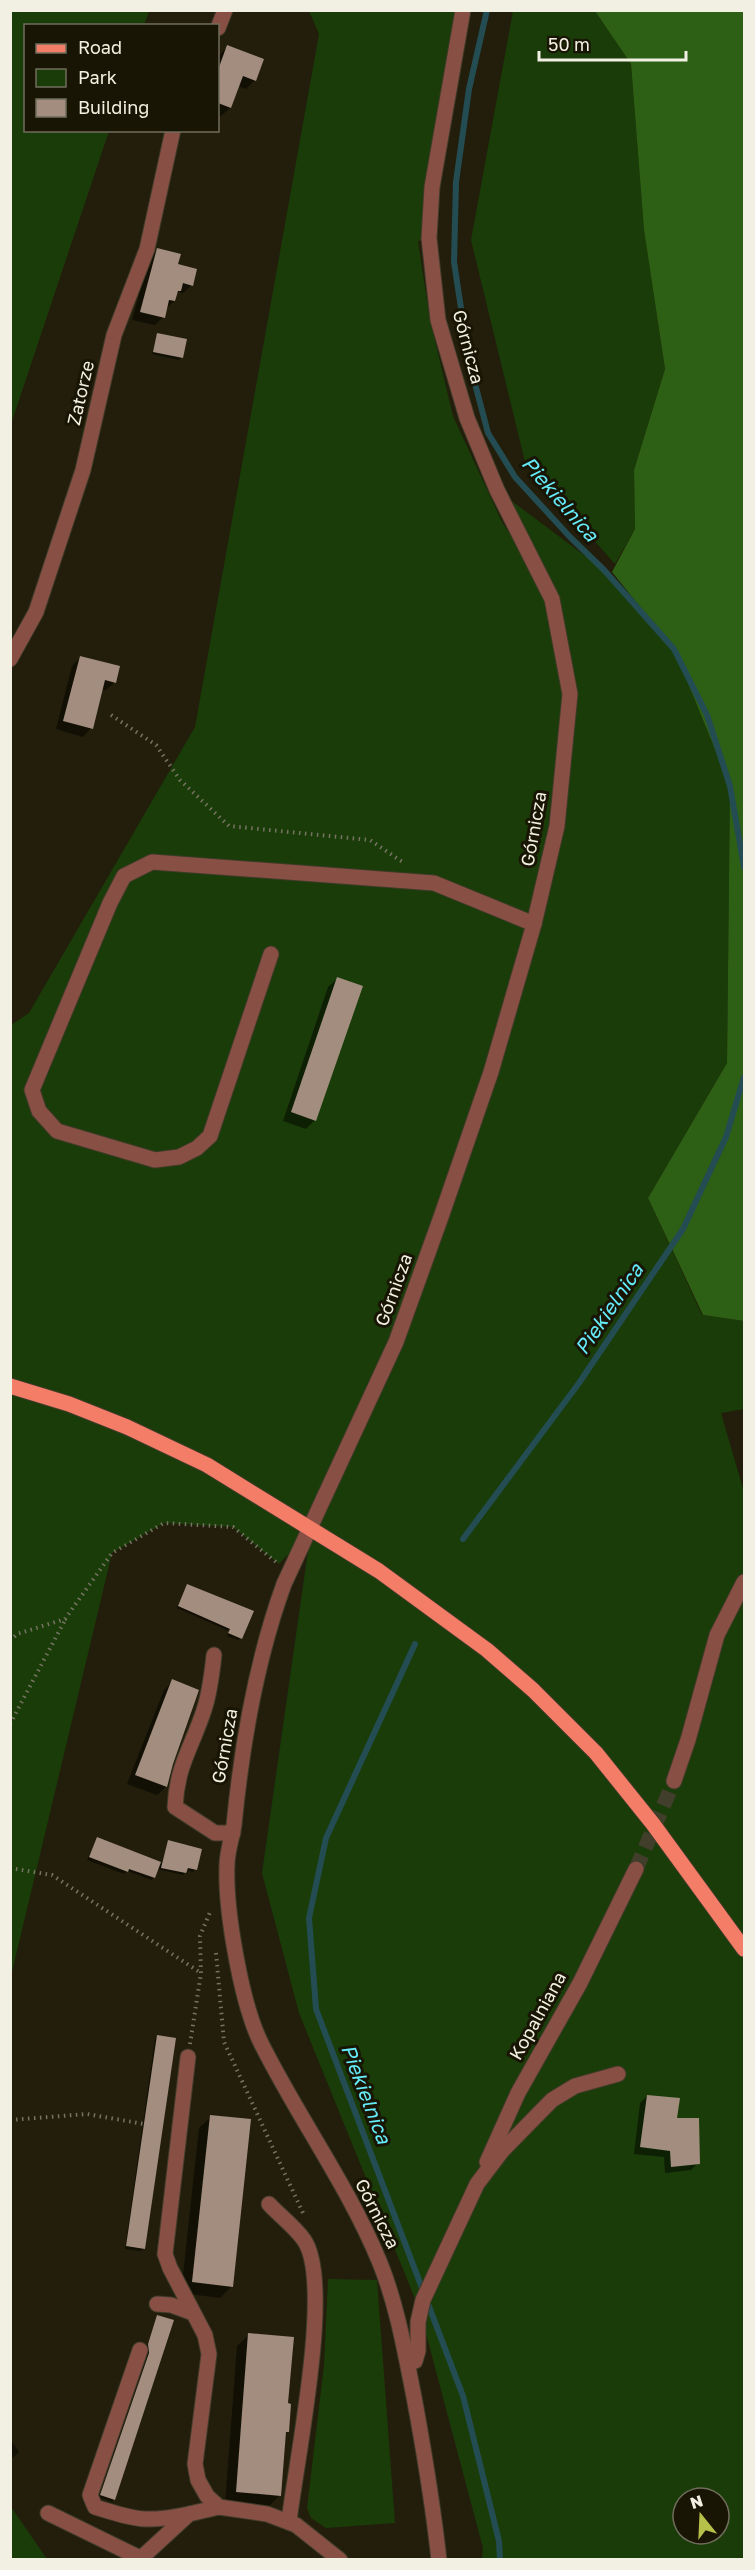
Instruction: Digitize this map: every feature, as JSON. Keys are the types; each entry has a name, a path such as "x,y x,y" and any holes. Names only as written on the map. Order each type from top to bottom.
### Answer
{"main road":[{"path":"10,1386 69,1404 137,1431 207,1465 379,1571 487,1650 566,1721 596,1754 653,1824 744,1949"}],"street":[{"path":"219,25 225,10"},
{"name":"Górnicza","path":"439,2559 426,2461 408,2363 389,2286 379,2260 350,2202 260,2040 247,2006 230,1914 227,1864 233,1833 236,1791 260,1663 270,1623 284,1584 396,1342 491,1072 534,924 557,826 570,694 552,599 497,490 467,418 438,320 429,238 432,187 463,10"},
{"name":"Zatorze","path":"10,659 36,612 83,470 114,335 147,249 173,132"},
{"path":"271,954 210,1136 197,1148 179,1157 154,1160 57,1131 39,1111 32,1090 110,903 124,876 152,862 434,884 534,924"},
{"path":"674,1781 688,1740 717,1635 744,1582"},
{"path":"214,1655 204,1711 176,1782 175,1807 215,1833 233,1833"},
{"name":"Kopalniana","path":"408,2363 415,2361 418,2351 418,2322 423,2300 518,2093 580,1983 636,1869"},
{"path":"188,2057 165,2254 205,2335 209,2354 195,2464 198,2480 207,2496 219,2507"},
{"name":"Kopalniana","path":"477,2184 502,2151 552,2100 574,2086 618,2074"},
{"path":"269,2204 305,2241 312,2262 315,2286 315,2331 289,2522"},
{"path":"157,2304 171,2305 193,2313"},
{"path":"140,2350 90,2495 95,2507 138,2520 164,2519 219,2507 267,2514 289,2522 340,2559"},
{"path":"48,2513 140,2559 189,2514"}],"path":[{"path":"111,715 156,745 180,780 229,826 370,840 406,865"},
{"path":"10,1724 65,1619 112,1553 164,1523 233,1527 279,1564"},
{"path":"10,1641 17,1634 65,1619"},
{"path":"10,1868 52,1875 201,1973"},
{"path":"188,2057 201,1973 200,1935 215,1902"},
{"path":"10,2120 34,2116 87,2114 144,2124"}],"green space":[{"path":"11,10 149,11 144,24 24,24 24,132 109,132 11,424"},
{"path":"309,11 463,11 429,238 418,241 430,320 453,416 502,522 548,593 497,490 604,570 674,649 730,786 727,1063 648,1198 702,1315 744,1321 744,1409 721,1413 744,1492 744,2559 482,2559 483,2548 420,2311 299,2013 262,1873 311,1530 279,1564 233,1527 164,1523 112,1553 11,1976 11,1025 29,1013 195,727 319,34","holes":["567,709 560,794 546,847"]},
{"path":"513,11 595,11 631,64 644,230 665,369 634,470 635,529 615,564 525,462 471,240"},
{"path":"595,11 744,11 744,1321 703,1315 648,1198 727,1063 730,786 674,649 612,572 635,529 634,470 665,369 644,230 631,64"},
{"path":"328,2279 377,2280 395,2523 326,2528 311,2518 307,2508 324,2365"},
{"path":"11,2507 47,2559 11,2559"}],"building":[{"path":"227,45 264,59 256,81 243,76 231,108 219,103 219,67"},
{"path":"157,248 181,254 178,264 197,269 193,286 183,283 175,301 169,300 165,318 140,312"},
{"path":"157,333 187,339 183,358 153,352"},
{"path":"80,656 120,666 116,683 105,680 93,729 63,721"},
{"path":"337,977 363,986 316,1121 291,1112"},
{"path":"187,1584 254,1611 242,1639 228,1633 230,1629 178,1606"},
{"path":"172,1679 199,1690 167,1787 135,1775"},
{"path":"97,1837 161,1862 155,1878 129,1869 128,1872 89,1857"},
{"path":"168,1840 202,1849 197,1870 188,1868 186,1873 161,1868"},
{"path":"157,2035 176,2038 145,2249 126,2246"},
{"path":"647,2095 680,2098 677,2118 699,2118 700,2164 671,2167 670,2151 640,2147"},
{"path":"210,2115 251,2119 233,2287 192,2282"},
{"path":"157,2315 174,2320 115,2500 100,2495 149,2353 148,2344"},
{"path":"248,2333 294,2337 288,2403 291,2404 289,2432 286,2432 281,2496 236,2492"}],"waterway":[{"name":"Piekielnica","path":"487,10 469,89 456,182 454,262 469,361 488,433 515,477 604,570 674,649 707,715 730,786 744,867"},
{"name":"Piekielnica","path":"463,1539 579,1383 683,1229 726,1137 744,1077"},
{"name":"Piekielnica","path":"415,1644 326,1838 309,1918 316,2009 463,2396 499,2541 500,2560"}],"tunnel":[{"path":"636,1869 674,1781"}]}
